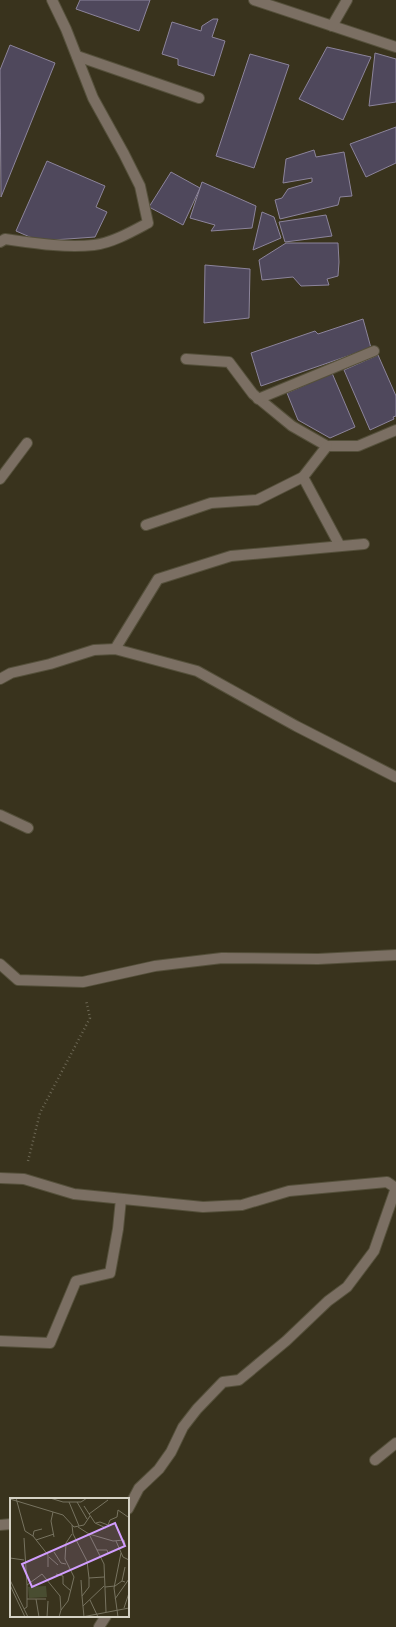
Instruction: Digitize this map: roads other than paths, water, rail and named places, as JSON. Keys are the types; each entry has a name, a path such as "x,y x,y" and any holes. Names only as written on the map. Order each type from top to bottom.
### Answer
{"street":[{"path":"0,242 5,239 40,244 95,245 125,235 148,223 140,186 93,98 77,56 52,0"},
{"path":"254,0 396,47"},
{"path":"332,26 347,0"},
{"path":"77,56 199,98"},
{"path":"258,399 374,351"},
{"path":"186,358 229,362 252,394 292,426 327,446 358,446 396,430"},
{"path":"0,479 27,443"},
{"path":"146,525 211,504 257,500 303,477 327,446"},
{"path":"303,477 340,546"},
{"path":"115,649 158,578 231,556 364,544"},
{"path":"0,679 11,673 50,664 94,650 115,649 197,671 296,726 396,777"},
{"path":"0,815 28,828"},
{"path":"0,964 18,980 83,982 155,966 222,958 318,959 396,955"},
{"path":"0,1178 24,1179 74,1194 202,1207 242,1205 289,1191 387,1182 396,1188 374,1251 347,1287 328,1302 286,1342 239,1380 223,1382 197,1409 184,1427 171,1452 158,1469 139,1488 129,1507"},
{"path":"0,1341 50,1343 76,1281 110,1272 118,1229 121,1199"},
{"path":"375,1460 396,1443"},
{"path":"0,1525 10,1524"},
{"path":"99,1627 105,1617"}]}
